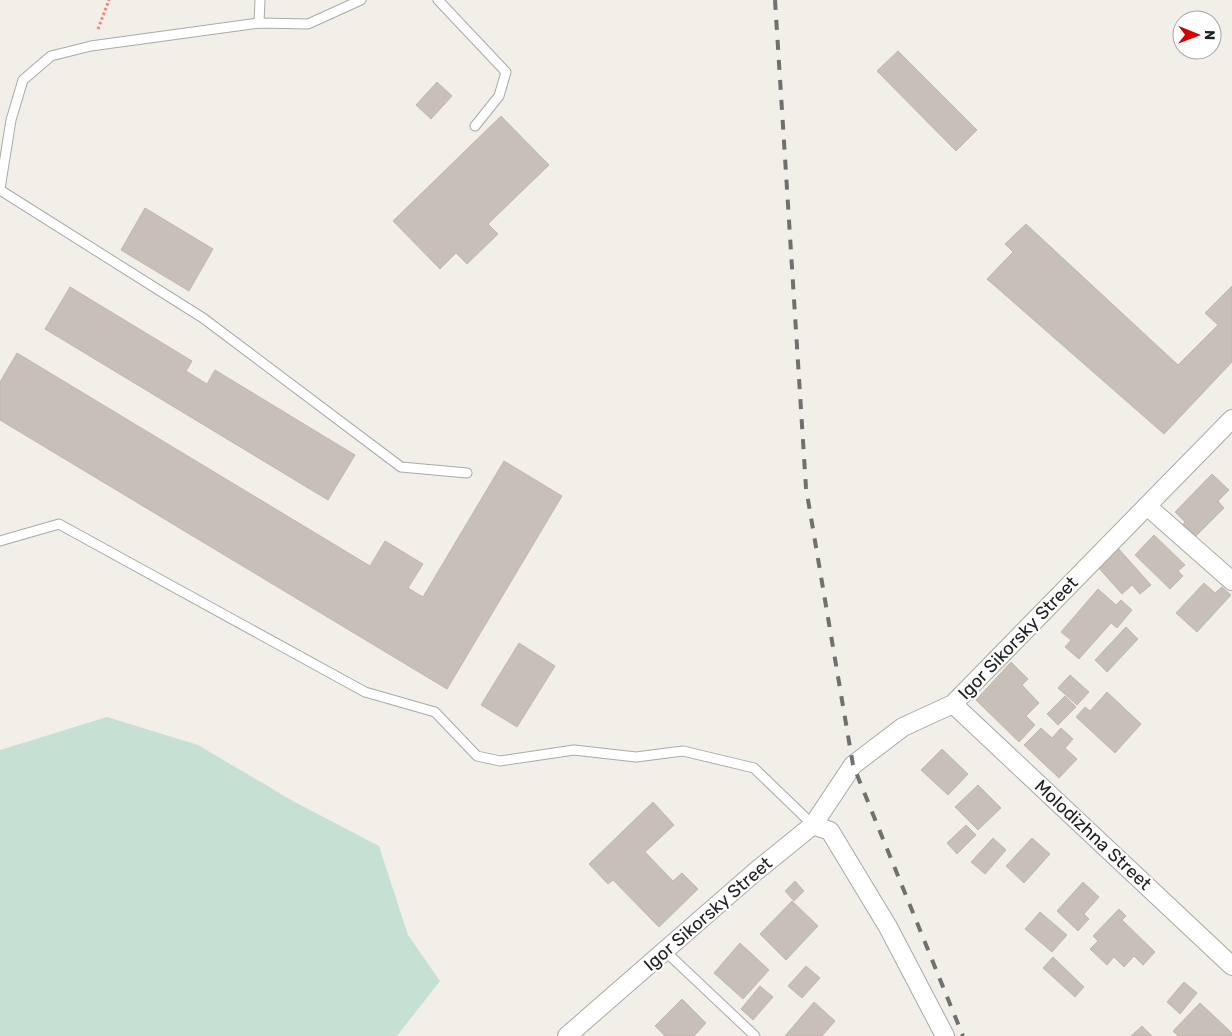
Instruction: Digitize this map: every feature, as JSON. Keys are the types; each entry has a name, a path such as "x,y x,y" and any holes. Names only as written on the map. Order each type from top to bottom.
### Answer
{"street":[{"name":"Igor Sikorsky Street","path":"567,1036 755,872 813,825 853,765 903,727 953,704 1232,419"},
{"path":"1147,506 1232,581"},
{"name":"Molodizhna Street","path":"953,704 1232,966"},
{"path":"813,825 830,831 888,927 945,1036"}],"lane":[{"path":"259,23 260,0"},
{"path":"361,0 308,24 259,23 91,46 51,56 23,80 11,120 0,190 203,318 401,467 467,473"},
{"path":"438,0 506,72 499,96 475,126"},
{"path":"0,541 59,524 365,692 435,712 477,756 500,761 574,750 636,757 683,752 754,768 813,825"},
{"path":"664,951 755,1036"}],"path":[{"path":"91,46 109,0"}],"green space":[{"path":"107,717 198,745 291,800 379,846 408,935 440,981 397,1036 0,1036 0,750"}],"building":[{"path":"898,51 977,130 956,151 877,71"},
{"path":"437,82 452,96 431,119 416,105"},
{"path":"501,116 549,165 488,224 498,234 467,264 456,253 440,269 393,221"},
{"path":"145,208 213,249 189,291 121,250"},
{"path":"1026,224 1178,365 1218,325 1205,313 1232,286 1232,362 1164,434 987,279 1013,252 1005,244"},
{"path":"70,287 192,361 186,371 207,384 215,370 355,455 328,500 45,329"},
{"path":"17,353 370,566 385,541 423,564 408,588 423,597 504,461 562,496 447,689 0,420 0,382"},
{"path":"1212,474 1229,490 1218,501 1224,508 1193,539 1181,527 1185,522 1175,512"},
{"path":"1154,535 1185,565 1178,571 1183,576 1170,589 1135,555"},
{"path":"1117,547 1151,585 1140,594 1132,585 1122,594 1097,566"},
{"path":"1204,583 1215,593 1222,587 1231,595 1197,632 1176,613"},
{"path":"1098,589 1116,605 1121,600 1132,610 1117,628 1111,623 1079,659 1065,647 1071,640 1061,632"},
{"path":"1126,627 1138,639 1107,672 1095,660"},
{"path":"519,643 555,666 517,727 481,705"},
{"path":"1011,662 1028,679 1022,685 1039,703 1026,716 1035,725 1019,742 976,700"},
{"path":"1070,675 1089,692 1077,705 1058,688"},
{"path":"1107,692 1141,724 1115,753 1076,717 1085,707 1090,711"},
{"path":"1065,696 1076,707 1058,725 1047,714"},
{"path":"1041,728 1052,738 1061,728 1073,739 1065,748 1077,759 1059,778 1024,745"},
{"path":"942,749 968,774 948,795 921,770"},
{"path":"978,785 1001,808 978,830 955,807"},
{"path":"653,802 674,825 645,852 673,881 682,873 698,889 659,927 613,880 608,884 589,864"},
{"path":"966,825 976,835 957,854 947,843"},
{"path":"993,838 1006,850 985,874 971,862"},
{"path":"1032,838 1050,854 1024,883 1006,866"},
{"path":"795,881 804,891 794,901 785,891"},
{"path":"1083,882 1099,897 1084,914 1089,919 1078,931 1057,911"},
{"path":"792,901 818,926 786,960 760,934"},
{"path":"1119,909 1126,916 1122,920 1155,952 1143,965 1134,956 1124,967 1114,957 1107,965 1090,949 1098,941 1093,936"},
{"path":"1040,912 1067,935 1052,952 1025,929"},
{"path":"740,943 769,970 743,999 714,973"},
{"path":"1053,957 1084,987 1075,997 1043,968"},
{"path":"806,966 820,978 802,998 788,986"},
{"path":"1184,982 1197,993 1180,1014 1167,1002"},
{"path":"760,986 773,997 753,1020 741,1009"},
{"path":"682,999 706,1023 694,1036 665,1036 655,1026"},
{"path":"814,1002 835,1021 822,1036 785,1036"},
{"path":"1200,1003 1232,1033 1232,1036 1178,1036 1173,1031"},
{"path":"1142,1026 1152,1036 1131,1036"}],"railway":[{"path":"775,0 806,488 853,765 963,1036"}]}
